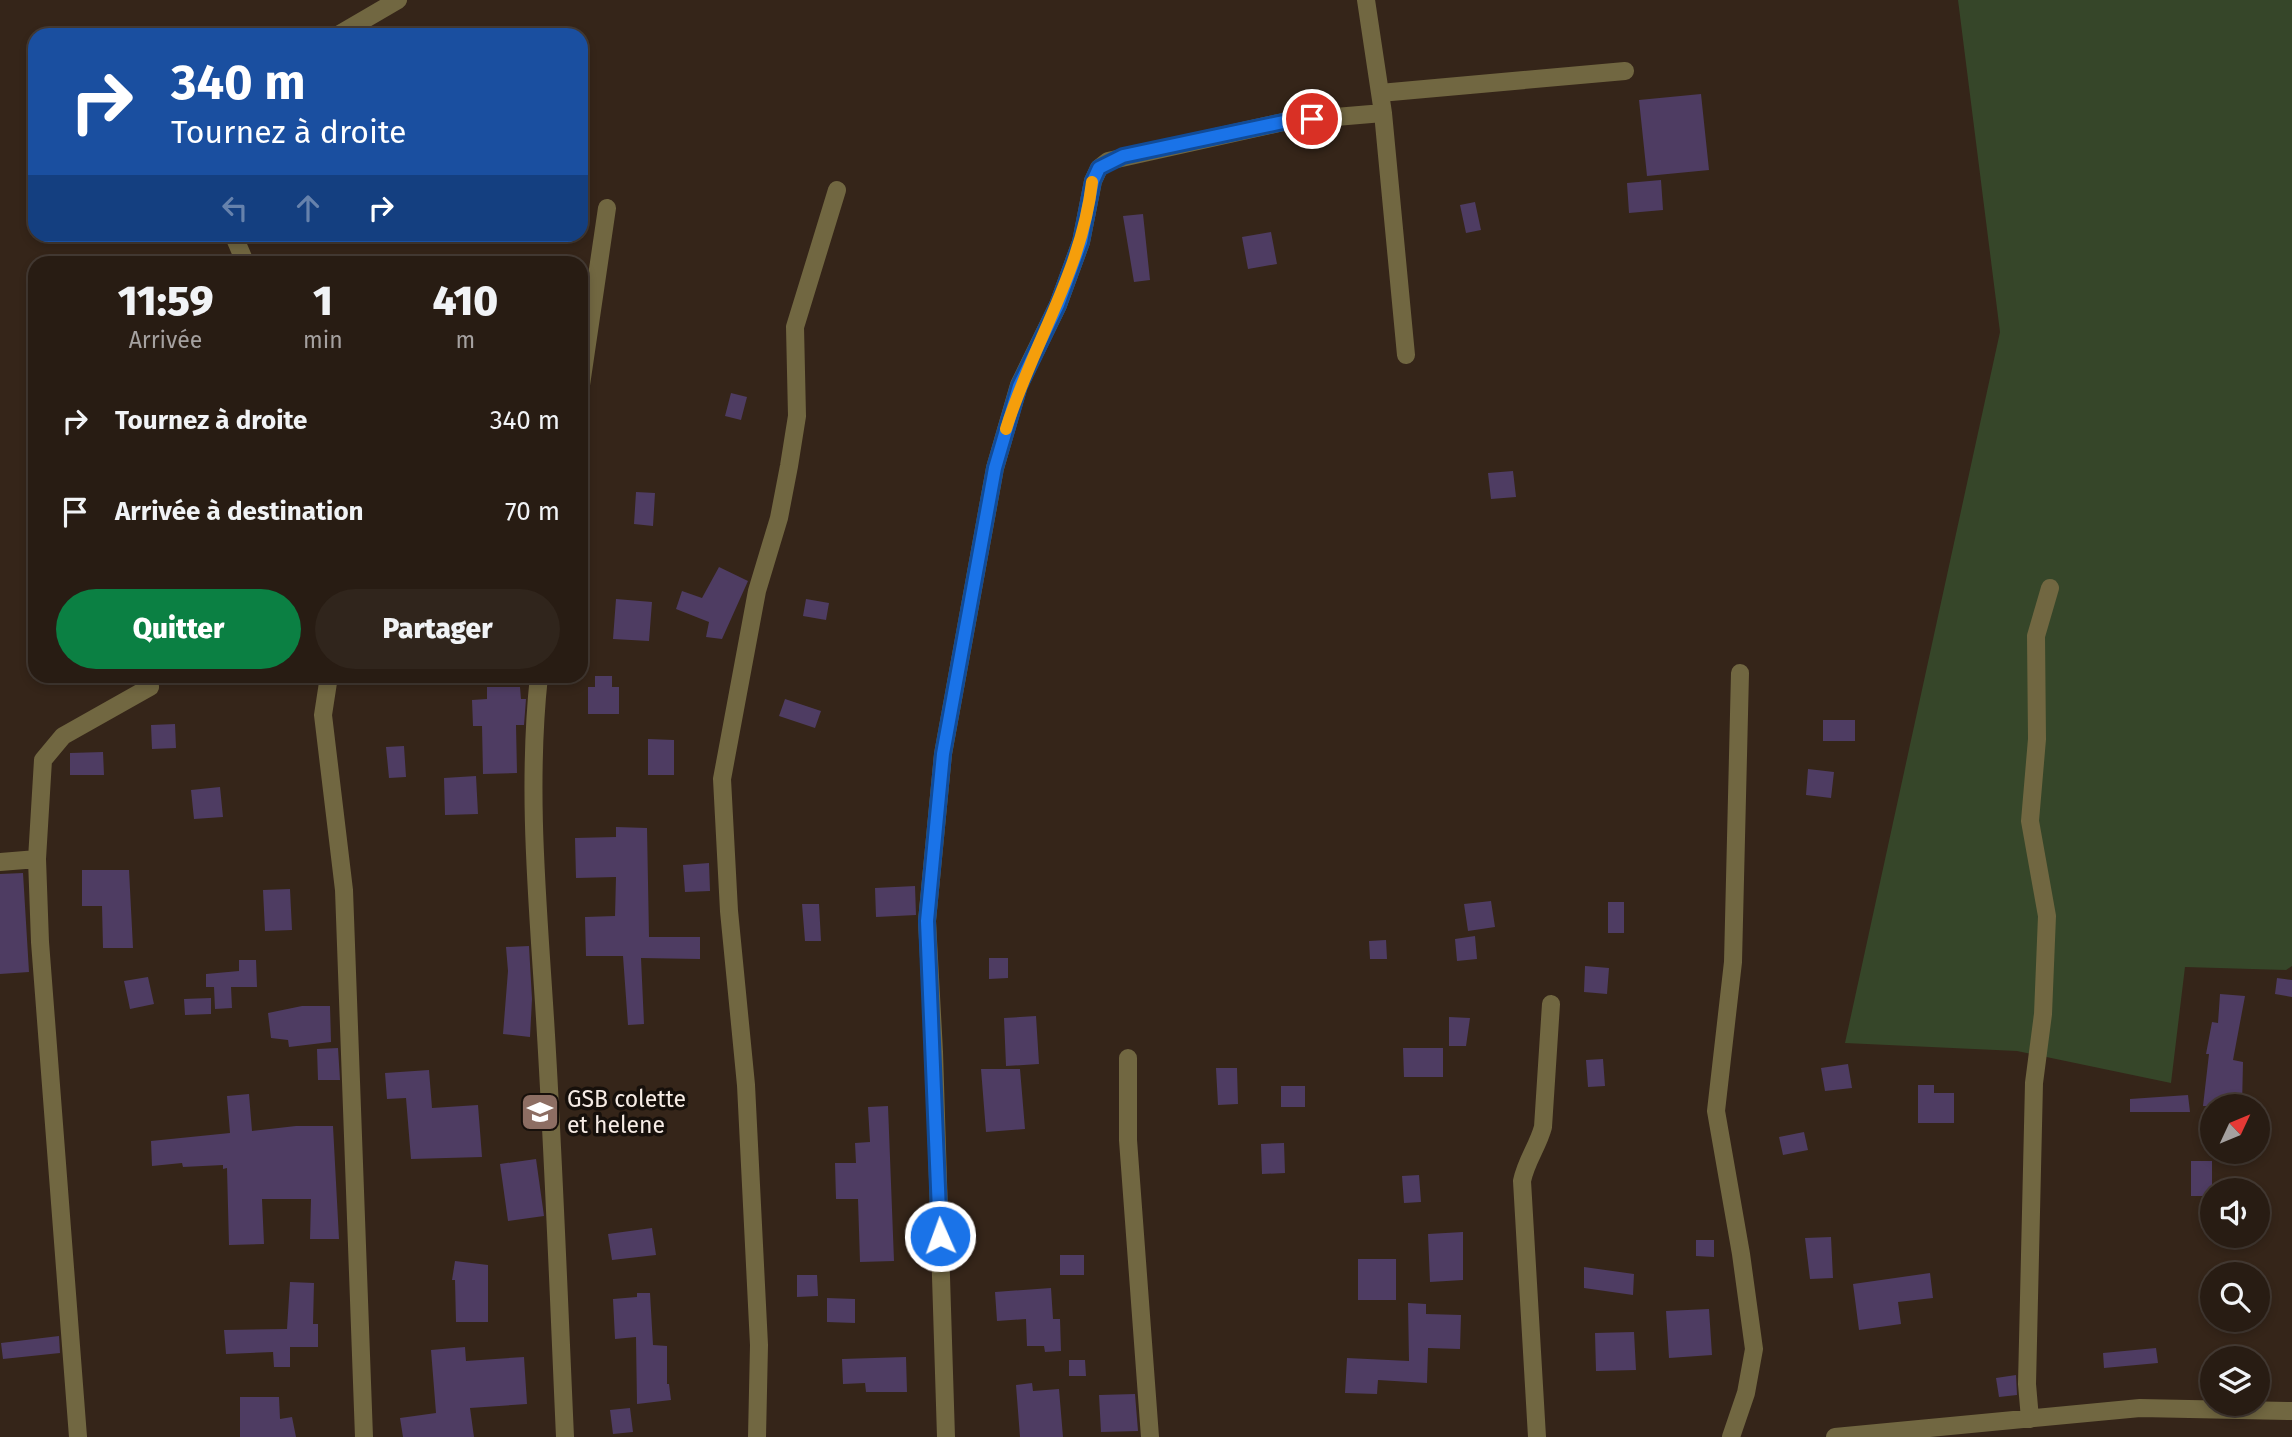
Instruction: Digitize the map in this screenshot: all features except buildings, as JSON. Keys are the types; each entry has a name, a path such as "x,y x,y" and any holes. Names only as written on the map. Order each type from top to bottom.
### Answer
{"street":[{"path":"350,28 398,0"},
{"path":"1366,0 1383,113 1406,355"},
{"path":"1380,93 1625,71"},
{"path":"946,1437 935,1065 927,921 943,754 995,468 1019,386 1058,305 1081,242 1093,181 1099,168 1108,161 1288,121 1383,113"},
{"path":"757,1437 759,1345 746,1085 729,911 722,779 757,591 779,518 791,454 797,416 795,327 836,190"},
{"path":"588,337 607,208"},
{"path":"2030,1419 2026,1384 2034,1083 2043,1014 2047,916 2030,821 2038,739 2036,636 2050,588"},
{"path":"1731,1437 1746,1394 1754,1349 1741,1254 1716,1111 1733,962 1740,673"},
{"path":"328,683 323,715 344,890 364,1437"},
{"path":"538,683 532,742 533,800 565,1437"},
{"path":"78,1437 37,859 43,760 63,736 150,687"},
{"path":"0,862 37,859"},
{"path":"1537,1437 1522,1181 1525,1165 1539,1141 1543,1127 1551,1004"},
{"path":"1128,1058 1128,1140 1150,1437"},
{"path":"1835,1437 2140,1408 2292,1411"}],"green space":[{"path":"1958,0 2292,0 2292,966 2286,970 2185,967 2171,1083 2017,1051 1845,1043 2000,332"}],"slow traffic":[{"path":"1006,429 1019,386 1058,305 1081,242 1092,182"}],"place":[{"name":"GSB colette et helene","path":"540,1112"}],"route":[{"path":"940,1236 927,921 943,754 995,468 1019,386 1058,305 1081,242 1093,181 1099,168 1108,161 1123,156 1288,121 1312,119"}]}
